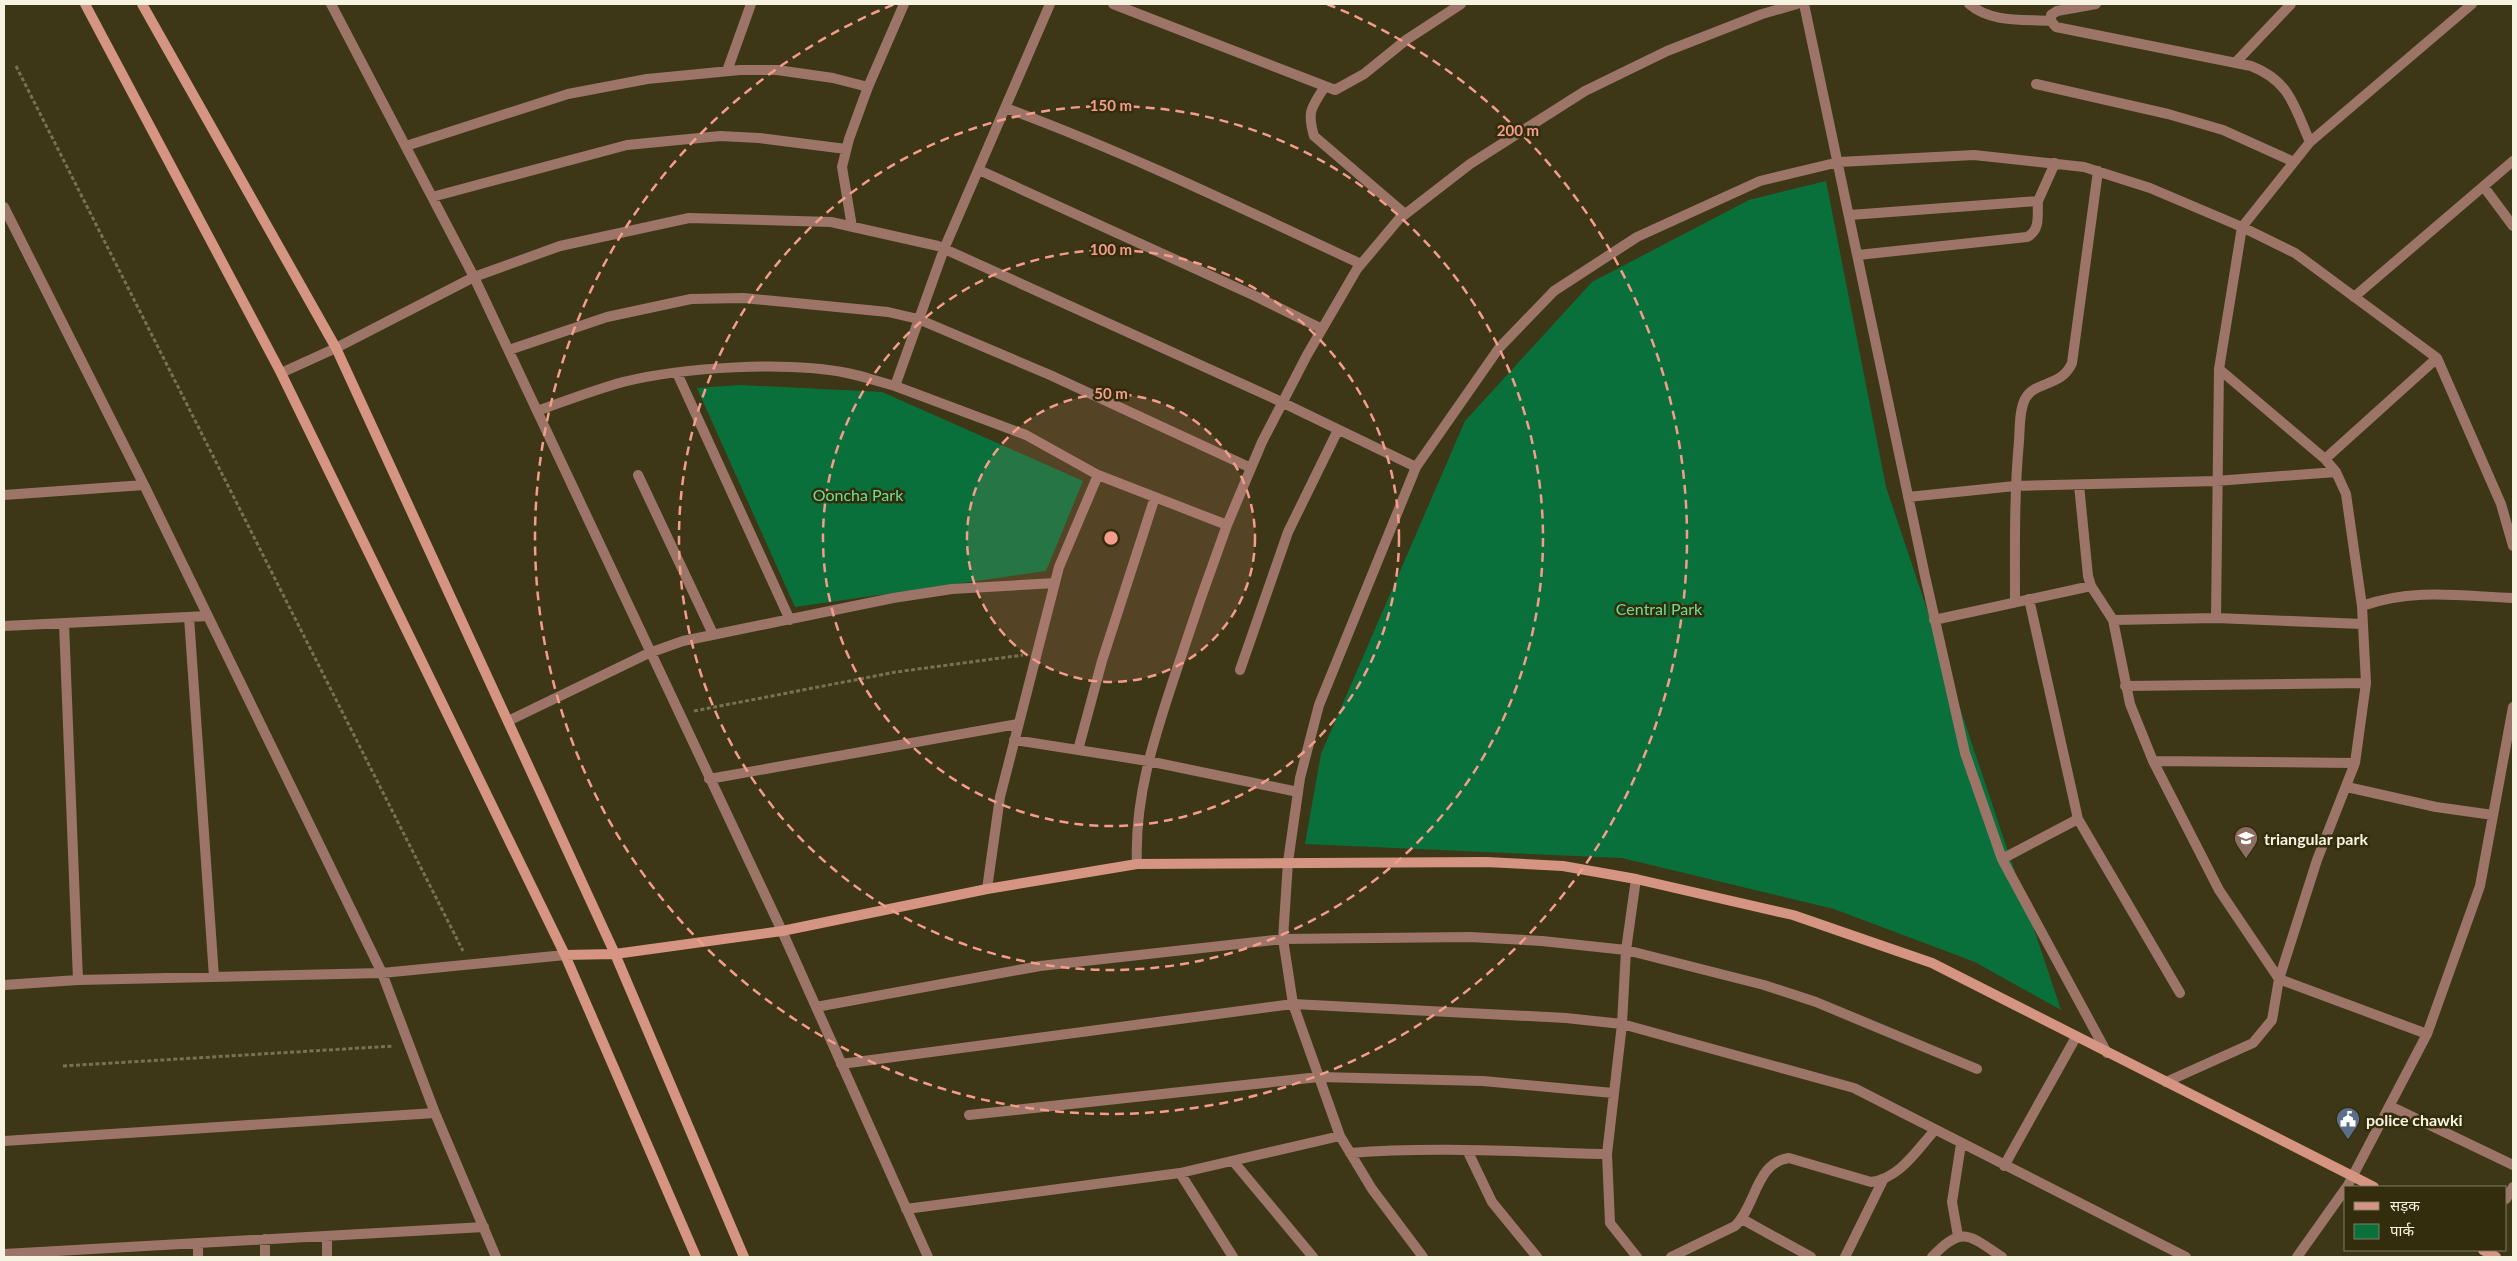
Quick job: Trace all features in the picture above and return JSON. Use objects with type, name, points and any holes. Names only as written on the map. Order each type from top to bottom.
[{"type":"street","points":[[85,4],[281,374],[564,955],[696,1257]]},
{"type":"street","points":[[142,4],[336,348],[615,954],[744,1257]]},
{"type":"street","points":[[331,4],[474,277],[509,350],[678,714],[782,931],[928,1257]]},
{"type":"street","points":[[726,71],[751,4]]},
{"type":"street","points":[[852,227],[842,167],[868,87],[904,4]]},
{"type":"street","points":[[895,386],[944,249],[1050,4]]},
{"type":"street","points":[[1113,4],[1324,88],[1335,90],[1344,87],[1364,74],[1406,40],[1461,4]]},
{"type":"street","points":[[1137,864],[1136,834],[1141,785],[1206,581],[1251,468],[1282,402],[1322,329],[1361,264],[1405,214],[1470,164],[1586,90],[1667,51],[1762,14],[1796,4]]},
{"type":"street","points":[[1804,4],[1839,162],[1934,620],[1965,754],[2002,859],[2107,1053]]},
{"type":"street","points":[[1969,4],[1979,12],[1997,18],[2051,21]]},
{"type":"street","points":[[2096,4],[2057,11],[2051,15],[2051,21],[2056,27],[2235,63],[2267,73],[2281,83],[2310,142]]},
{"type":"street","points":[[2235,63],[2291,4]]},
{"type":"street","points":[[2216,618],[2216,481],[2219,369],[2242,227],[2310,142],[2472,4]]},
{"type":"street","points":[[406,146],[568,94],[647,79],[726,71],[777,70],[833,78],[868,87]]},
{"type":"street","points":[[2036,84],[2168,114],[2223,130],[2294,162]]},
{"type":"street","points":[[1324,88],[1311,109],[1309,120],[1314,136],[1405,214]]},
{"type":"street","points":[[1006,108],[1063,129],[1183,180],[1361,264]]},
{"type":"street","points":[[432,197],[627,145],[720,136],[759,138],[846,150]]},
{"type":"street","points":[[1423,1257],[1372,1188],[1340,1136],[1293,1004],[1283,939],[1288,862],[1298,792],[1319,705],[1416,467],[1499,348],[1554,291],[1637,237],[1760,181],[1839,162],[1974,155],[2055,163],[2098,172],[2150,188],[2242,227],[2294,253],[2437,358],[2501,504],[2513,546]]},
{"type":"street","points":[[2354,297],[2513,161]]},
{"type":"street","points":[[1858,255],[2026,237],[2034,234],[2037,228],[2038,201],[2055,163]]},
{"type":"street","points":[[979,170],[1246,292],[1322,329]]},
{"type":"street","points":[[2014,602],[2015,486],[2024,400],[2028,393],[2062,378],[2068,373],[2072,363],[2098,172]]},
{"type":"street","points":[[2484,187],[2513,226]]},
{"type":"street","points":[[1850,216],[2038,201]]},
{"type":"street","points":[[4,207],[144,485],[382,973],[411,1044],[435,1113],[496,1257]]},
{"type":"street","points":[[281,374],[474,277],[560,246],[689,218],[830,222],[944,249],[1282,402],[1416,467]]},
{"type":"street","points":[[509,350],[607,317],[691,300],[743,298],[888,312],[918,320],[1050,375],[1251,468]]},
{"type":"street","points":[[2325,459],[2437,358]]},
{"type":"street","points":[[537,411],[625,382],[677,373],[744,368],[801,368],[846,373],[895,386],[1026,436],[1098,475],[1227,525]]},
{"type":"street","points":[[2166,1082],[2253,1044],[2272,1020],[2279,979],[2317,860],[2355,764],[2366,683],[2362,606],[2348,505],[2336,472],[2325,459],[2219,369]]},
{"type":"street","points":[[677,373],[790,620]]},
{"type":"street","points":[[1240,670],[1288,532],[1338,430]]},
{"type":"street","points":[[1908,496],[2015,486],[2079,486],[2216,481],[2336,472]]},
{"type":"street","points":[[638,475],[713,634]]},
{"type":"street","points":[[986,889],[1000,797],[1059,567],[1098,475]]},
{"type":"street","points":[[4,495],[144,485]]},
{"type":"street","points":[[2079,486],[2088,576],[2091,586],[2114,620],[2125,686],[2152,761],[2219,890],[2279,979],[2427,1034]]},
{"type":"street","points":[[1078,750],[1102,661],[1155,497]]},
{"type":"street","points":[[508,721],[649,652],[713,634],[893,598],[1013,584],[1055,583]]},
{"type":"street","points":[[1934,620],[2091,586]]},
{"type":"street","points":[[2362,606],[2384,598],[2414,594],[2513,598]]},
{"type":"street","points":[[2029,599],[2078,819],[2180,993]]},
{"type":"street","points":[[4,626],[208,616]]},
{"type":"street","points":[[189,617],[214,977]]},
{"type":"street","points":[[2114,620],[2216,618],[2362,624]]},
{"type":"street","points":[[64,623],[78,980]]},
{"type":"street","points":[[2125,686],[2366,683]]},
{"type":"street","points":[[2347,1186],[2354,1177],[2427,1034],[2480,886],[2511,730],[2513,707]]},
{"type":"street","points":[[709,778],[1018,724]]},
{"type":"street","points":[[1014,740],[1148,761],[1298,792]]},
{"type":"street","points":[[2152,761],[2355,764]]},
{"type":"street","points":[[2347,787],[2436,807],[2493,815]]},
{"type":"street","points":[[2002,859],[2078,819]]},
{"type":"street","points":[[4,985],[78,980],[382,973],[564,955],[615,954],[782,931],[986,889],[1137,864],[1486,862],[1563,866],[1636,879],[1793,915],[1932,962],[2107,1053],[2372,1186]]},
{"type":"street","points":[[1636,879],[1626,950],[1622,1024],[1607,1154],[1610,1223],[1637,1257]]},
{"type":"street","points":[[816,1007],[1040,966],[1283,939],[1470,937],[1542,941],[1626,950],[1764,985],[1816,1002],[1977,1069]]},
{"type":"street","points":[[841,1064],[1293,1004],[1566,1018],[1622,1024],[1854,1088],[2186,1257]]},
{"type":"street","points":[[2004,1166],[2076,1036]]},
{"type":"street","points":[[969,1115],[1319,1077],[1483,1081],[1613,1093]]},
{"type":"street","points":[[2390,1106],[2513,1165]]},
{"type":"street","points":[[4,1141],[435,1113]]},
{"type":"street","points":[[1671,1257],[1735,1226],[1742,1219],[1768,1167],[1782,1159],[1789,1158],[1871,1182],[1883,1180],[1895,1174],[1935,1130]]},
{"type":"street","points":[[906,1209],[1180,1173],[1340,1136]]},
{"type":"street","points":[[1958,1236],[1952,1202],[1961,1144]]},
{"type":"street","points":[[1350,1153],[1388,1150],[1467,1150],[1607,1154]]},
{"type":"street","points":[[1467,1150],[1492,1202],[1537,1257]]},
{"type":"street","points":[[1233,1161],[1313,1257]]},
{"type":"street","points":[[1180,1173],[1233,1257]]},
{"type":"street","points":[[1844,1257],[1883,1180]]},
{"type":"street","points":[[2297,1257],[2344,1191]]},
{"type":"street","points":[[1742,1219],[1811,1257]]},
{"type":"street","points":[[4,1254],[484,1227]]},
{"type":"street","points":[[327,1236],[328,1257]]},
{"type":"street","points":[[1932,1257],[1947,1241],[1958,1236],[1975,1239],[2002,1257]]},
{"type":"street","points":[[265,1239],[266,1257]]},
{"type":"street","points":[[198,1243],[198,1257]]},
{"type":"street","points":[[2484,1251],[2496,1257]]},
{"type":"path","points":[[16,66],[470,965]]},
{"type":"path","points":[[678,714],[896,672],[1037,653]]},
{"type":"path","points":[[63,1066],[411,1044]]},
{"type":"green space","name":"Central Park","points":[[1826,181],[1886,487],[2061,1010],[1975,962],[1834,909],[1622,858],[1305,844],[1321,754],[1465,421],[1592,282],[1749,200]]},
{"type":"green space","name":"Ooncha Park","points":[[741,385],[882,392],[1083,481],[1046,571],[795,607],[697,388]]},
{"type":"place","name":"triangular park","points":[[2246,859]]},
{"type":"place","name":"police chawki","points":[[2348,1140]]}]
